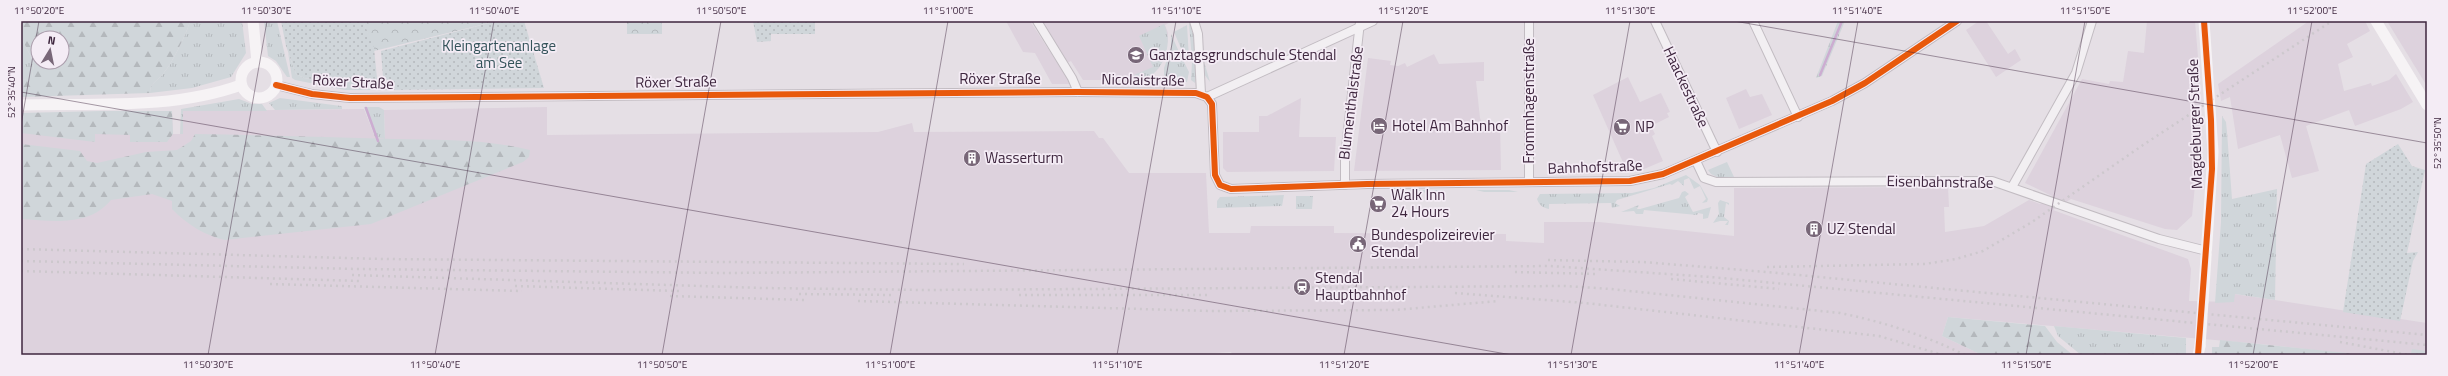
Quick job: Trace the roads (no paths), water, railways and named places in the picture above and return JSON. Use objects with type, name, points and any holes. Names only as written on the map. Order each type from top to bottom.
[{"type":"main road","points":[[253,21],[257,62]]},
{"type":"main road","name":"Magdeburger Straße","points":[[2199,350],[2207,251],[2212,152],[2204,21]]},
{"type":"main road","points":[[2376,21],[2427,106]]},
{"type":"main road","points":[[264,62],[273,68],[276,75],[276,85],[271,93],[259,98],[249,96],[241,86],[241,76],[243,70],[251,63],[264,62]]},
{"type":"main road","points":[[21,105],[176,101],[201,97],[241,86]]},
{"type":"street","points":[[1037,21],[1072,78],[1078,92]]},
{"type":"street","points":[[1194,21],[1198,34],[1204,95]]},
{"type":"street","name":"Nicolaistraße","points":[[1078,92],[1204,95],[1360,24],[1373,21]]},
{"type":"street","name":"Frommhagenstraße","points":[[1529,21],[1529,182]]},
{"type":"street","name":"Haackestraße","points":[[1655,21],[1716,152]]},
{"type":"street","points":[[1753,21],[1798,117]]},
{"type":"street","name":"Bahnhofstraße","points":[[1204,95],[1213,112],[1214,175],[1220,185],[1231,189],[1246,190],[1345,184],[1642,180],[1657,177],[1798,117],[1865,82],[1957,21]]},
{"type":"street","points":[[2012,187],[2076,73],[2092,21]]},
{"type":"street","name":"Blumenthalstraße","points":[[1345,184],[1344,157],[1360,24]]},
{"type":"street","name":"Röxer Straße","points":[[276,85],[312,94],[350,98],[1078,92]]},
{"type":"street","name":"Eisenbahnstraße","points":[[1696,161],[1704,178],[1712,181],[1985,180],[2000,182],[2159,239],[2207,251]]},
{"type":"waterway","points":[[1820,75],[1842,21]]},
{"type":"waterway","points":[[366,108],[378,141]]},
{"type":"railway","points":[[1767,267],[1925,264],[1956,259],[1983,251],[2032,222],[2143,145],[2332,21]]},
{"type":"railway","points":[[21,249],[382,259],[964,264]]},
{"type":"railway","points":[[1548,260],[1643,262],[1767,272],[2427,335]]},
{"type":"railway","points":[[21,261],[358,269],[728,273],[1550,266],[1711,277],[2427,345]]},
{"type":"railway","points":[[21,271],[361,281]]},
{"type":"railway","points":[[1515,272],[1597,274]]},
{"type":"railway","points":[[352,275],[763,288],[925,290],[1565,286],[1611,289],[1840,313],[1904,330],[1965,355]]},
{"type":"railway","points":[[1671,279],[1779,289]]},
{"type":"railway","points":[[270,284],[522,291]]},
{"type":"railway","points":[[515,286],[679,291]]},
{"type":"railway","points":[[1455,293],[1585,303],[1879,336],[1943,355]]},
{"type":"railway","points":[[799,294],[891,295]]},
{"type":"railway","points":[[1019,295],[1207,295]]},
{"type":"railway","points":[[670,296],[806,300]]},
{"type":"railway","points":[[858,301],[1211,311],[1394,310],[1499,301]]},
{"type":"railway","points":[[2340,342],[2409,355]]},
{"type":"place","name":"Ganztagsgrundschule Stendal","points":[[1136,55]]},
{"type":"place","name":"Hotel Am Bahnhof","points":[[1379,126]]},
{"type":"place","name":"NP","points":[[1622,127]]},
{"type":"place","name":"Wasserturm","points":[[972,158]]},
{"type":"place","name":"Walk Inn 24 Hours","points":[[1378,204]]},
{"type":"place","name":"UZ Stendal","points":[[1814,229]]},
{"type":"place","name":"Bundespolizeirevier Stendal","points":[[1358,244]]},
{"type":"place","name":"Stendal Hauptbahnhof","points":[[1302,287]]},
{"type":"park label","name":"Kleingartenanlage am See","points":[[499,54]]}]
